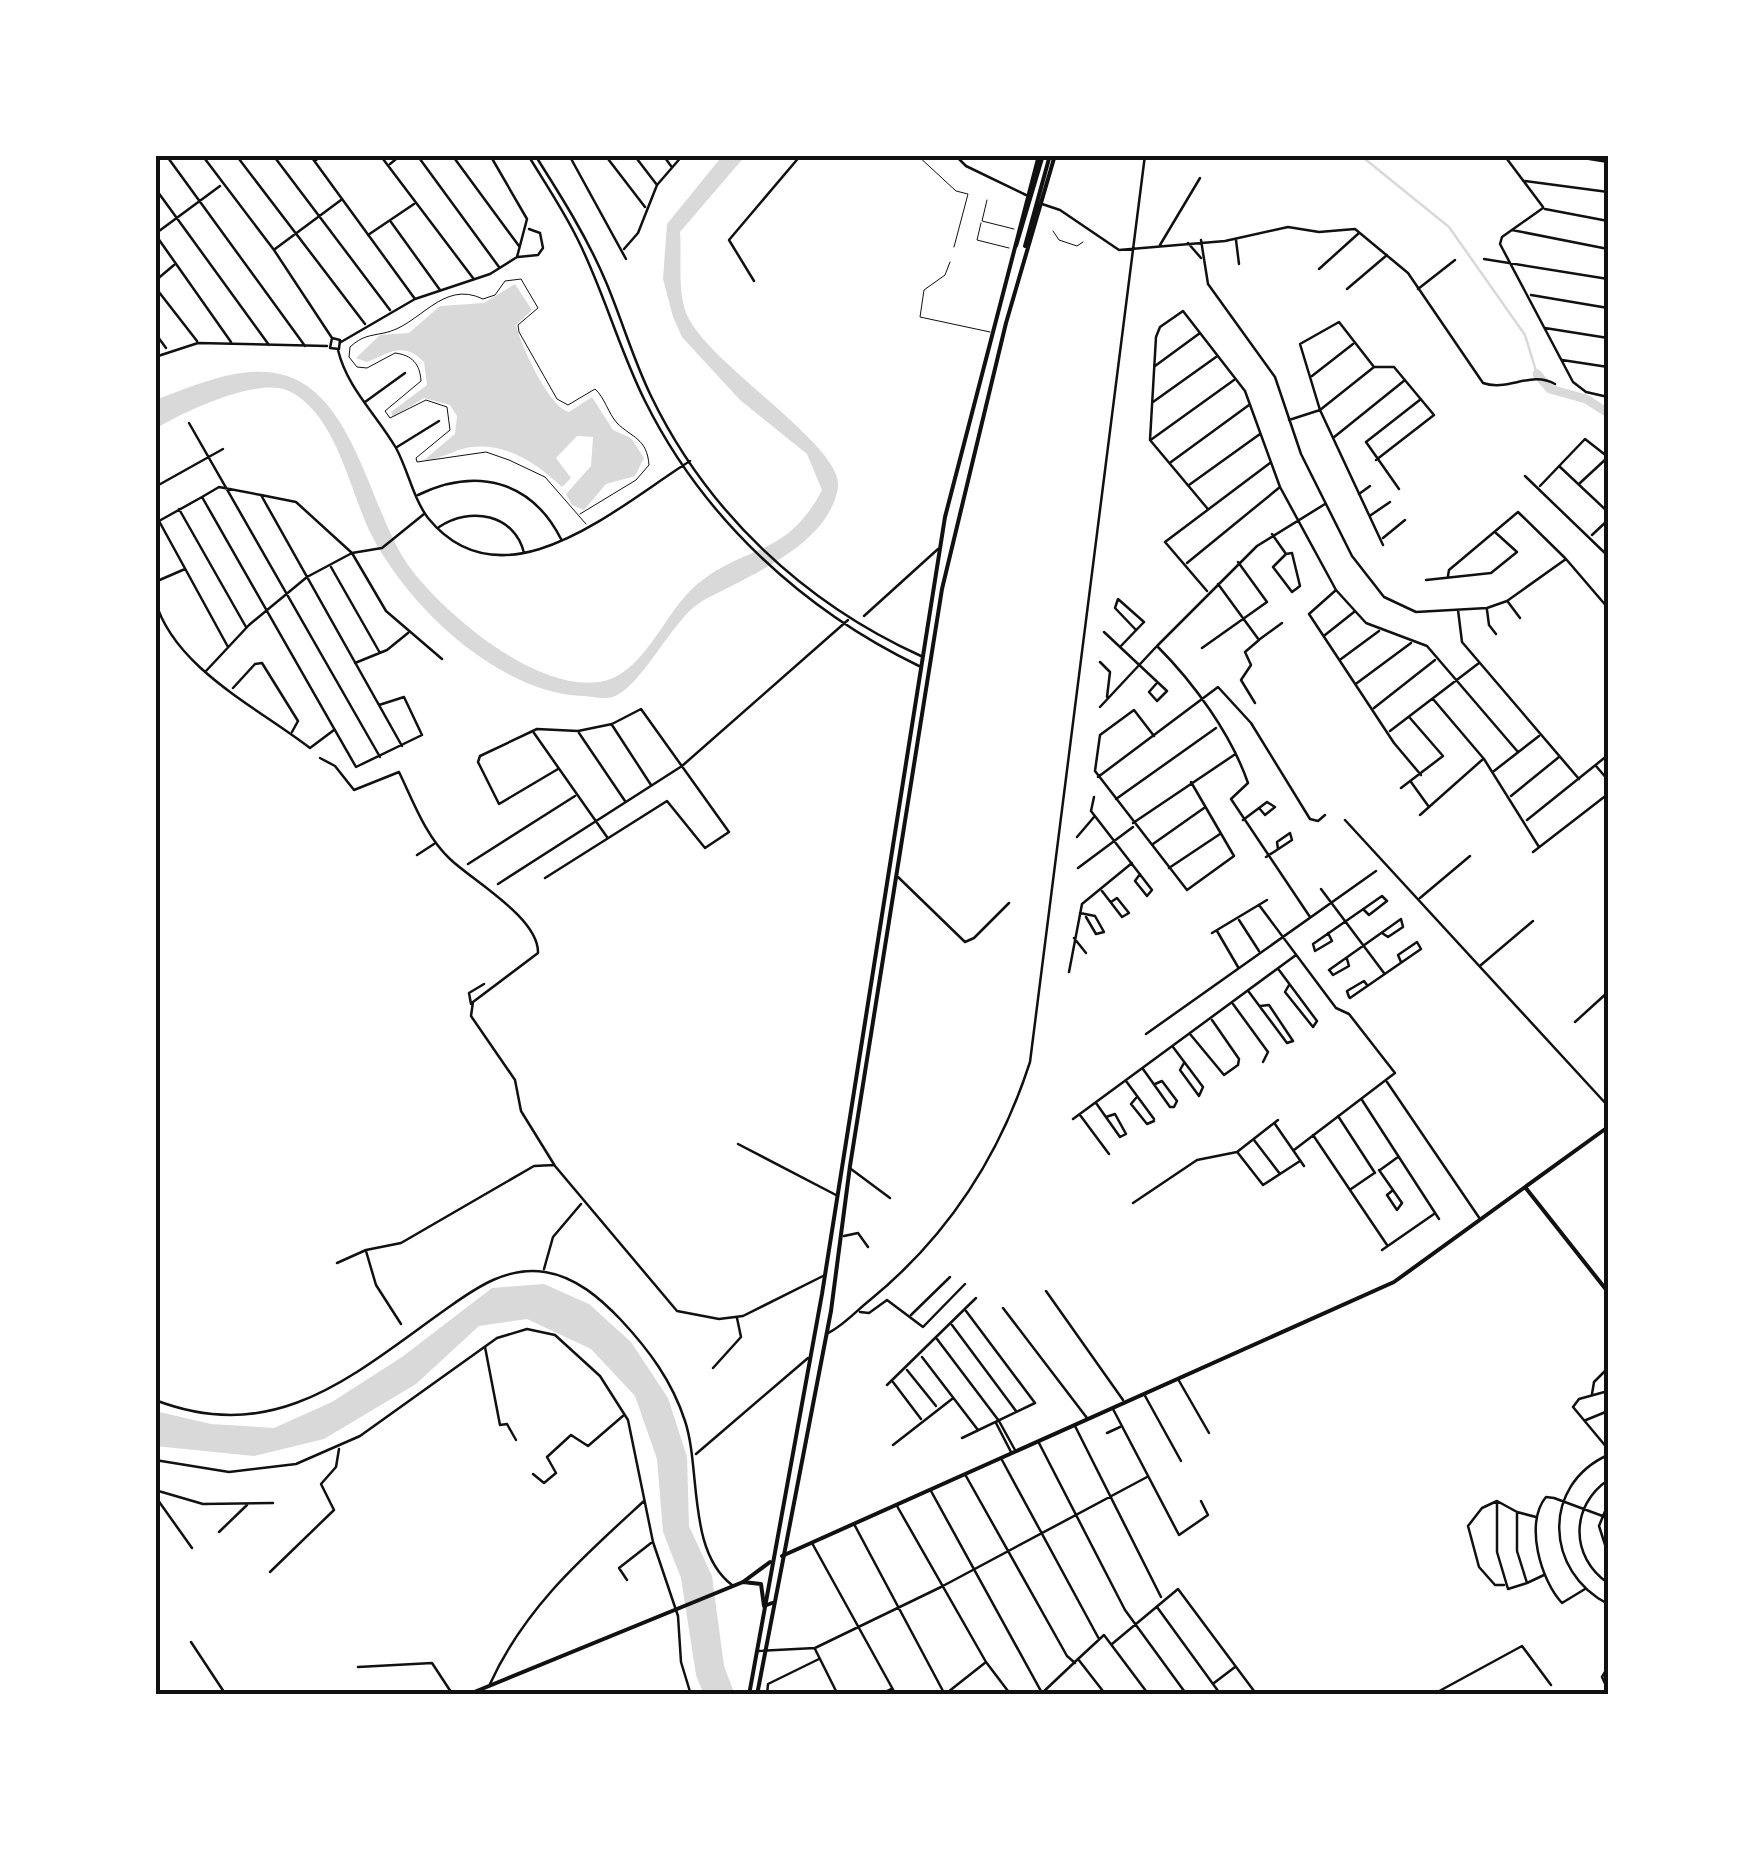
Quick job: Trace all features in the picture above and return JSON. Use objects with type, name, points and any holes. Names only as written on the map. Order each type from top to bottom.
[{"type":"main road","points":[[749,1692],[772,1603],[827,1333],[884,897],[930,594],[1012,248],[1028,195],[1047,155]]},
{"type":"main road","points":[[763,1604],[838,1196],[847,1166],[894,898],[940,596],[1025,250],[1041,203],[1047,155]]},
{"type":"main road","points":[[1025,250],[1022,241],[1047,155]]},
{"type":"main road","points":[[1012,248],[1022,241]]},
{"type":"main road","points":[[993,333],[1003,336]]},
{"type":"main road","points":[[930,594],[940,596]]},
{"type":"main road","points":[[884,897],[894,898]]},
{"type":"main road","points":[[782,1556],[1394,1282],[1608,1127]]},
{"type":"main road","points":[[1525,1187],[1608,1292]]},
{"type":"main road","points":[[824,1275],[834,1276]]},
{"type":"main road","points":[[790,1455],[797,1451],[802,1458]]},
{"type":"main road","points":[[784,1546],[786,1552],[795,1551]]},
{"type":"main road","points":[[467,1695],[743,1582],[767,1566],[771,1557]]},
{"type":"main road","points":[[743,1582],[763,1586],[758,1693]]},
{"type":"main road","points":[[763,1604],[772,1603]]},
{"type":"street","points":[[166,155],[304,346]]},
{"type":"street","points":[[202,155],[274,250],[332,338],[341,342]]},
{"type":"street","points":[[236,155],[366,326]]},
{"type":"street","points":[[274,155],[390,311]]},
{"type":"street","points":[[310,155],[415,299]]},
{"type":"street","points":[[315,161],[323,155]]},
{"type":"street","points":[[380,155],[473,279]]},
{"type":"street","points":[[388,165],[401,155]]},
{"type":"street","points":[[417,155],[500,268]]},
{"type":"street","points":[[452,155],[520,248]]},
{"type":"street","points":[[490,155],[520,202],[528,229],[517,256]]},
{"type":"street","points":[[528,155],[578,239],[646,403],[684,466],[726,519],[843,625],[919,666]]},
{"type":"street","points":[[536,155],[584,236],[640,372],[690,462],[751,543]]},
{"type":"street","points":[[569,155],[626,259]]},
{"type":"street","points":[[604,155],[646,208]]},
{"type":"street","points":[[634,155],[657,185]]},
{"type":"street","points":[[664,155],[672,166]]},
{"type":"street","points":[[622,249],[638,233],[657,185],[683,155]]},
{"type":"street","points":[[754,281],[729,240],[801,155]]},
{"type":"street","points":[[918,155],[956,191],[968,194],[954,247]]},
{"type":"street","points":[[955,155],[966,166],[1028,195]]},
{"type":"street","points":[[827,1333],[920,1254],[973,1187],[1005,1130],[1030,1062],[1146,155]]},
{"type":"street","points":[[1504,155],[1543,208],[1608,221]]},
{"type":"street","points":[[1566,155],[1608,162]]},
{"type":"street","points":[[1160,246],[1200,178]]},
{"type":"street","points":[[1525,181],[1608,192]]},
{"type":"street","points":[[223,184],[155,234],[231,342]]},
{"type":"street","points":[[155,188],[269,345]]},
{"type":"street","points":[[274,250],[342,199]]},
{"type":"street","points":[[987,200],[982,221],[1014,229]]},
{"type":"street","points":[[368,235],[416,203]]},
{"type":"street","points":[[1041,203],[1060,210],[1119,250],[1236,238],[1288,227],[1319,232],[1343,228],[1360,233],[1388,254],[1418,289],[1484,383],[1498,386],[1541,378],[1555,384]]},
{"type":"street","points":[[1543,208],[1500,242],[1560,360],[1578,387],[1608,397]]},
{"type":"street","points":[[390,222],[440,290]]},
{"type":"street","points":[[981,224],[976,240],[1012,248]]},
{"type":"street","points":[[338,350],[341,342],[415,299],[500,268],[517,256],[538,255],[543,248],[540,233],[528,229]]},
{"type":"street","points":[[1053,230],[1058,240],[1078,246],[1083,242]]},
{"type":"street","points":[[1512,230],[1608,249]]},
{"type":"street","points":[[1319,268],[1360,233]]},
{"type":"street","points":[[1236,238],[1239,264]]},
{"type":"street","points":[[1201,240],[1208,284],[1275,377],[1288,420],[1326,503],[1360,569],[1384,597],[1416,612],[1487,608],[1507,601],[1566,559]]},
{"type":"street","points":[[1187,242],[1202,259]]},
{"type":"street","points":[[1346,289],[1388,254]]},
{"type":"street","points":[[1484,258],[1608,279]]},
{"type":"street","points":[[1418,289],[1455,260]]},
{"type":"street","points":[[950,262],[945,275],[924,290],[920,317],[993,333]]},
{"type":"street","points":[[175,264],[155,284],[198,342]]},
{"type":"street","points":[[580,514],[636,480],[649,465],[648,455],[634,432],[618,424],[595,389],[568,405],[557,399],[519,332],[518,325],[538,308],[521,279],[505,281],[496,295],[483,299],[472,294],[426,305],[415,318],[384,333],[360,338],[350,348],[349,357],[358,367],[367,368],[394,353],[405,354],[420,370],[421,381],[413,391],[386,410],[390,418],[426,400],[447,407],[450,430],[416,458],[417,462],[486,452],[545,477],[568,508],[580,514],[587,527]]},
{"type":"street","points":[[1528,295],[1608,308]]},
{"type":"street","points":[[1207,508],[1150,440],[1156,337],[1164,324],[1183,311],[1236,378],[1280,488],[1336,590],[1354,612],[1379,630],[1424,644],[1518,752]]},
{"type":"street","points":[[1374,367],[1334,321],[1300,344],[1320,410],[1382,543],[1405,520]]},
{"type":"street","points":[[1545,328],[1608,338]]},
{"type":"street","points":[[155,333],[167,350]]},
{"type":"street","points":[[1154,367],[1200,333]]},
{"type":"street","points":[[329,346],[332,338]]},
{"type":"street","points":[[155,358],[167,350],[198,342],[329,346],[338,350],[364,403],[396,448],[425,513],[452,541],[485,554],[525,555],[562,540],[690,462]]},
{"type":"street","points":[[1311,377],[1354,343]]},
{"type":"street","points":[[1152,403],[1218,356]]},
{"type":"street","points":[[1560,360],[1608,368]]},
{"type":"street","points":[[1288,420],[1320,410],[1374,367],[1394,367],[1434,415],[1376,460]]},
{"type":"street","points":[[364,403],[405,373]]},
{"type":"street","points":[[1150,440],[1236,378]]},
{"type":"street","points":[[1332,439],[1406,380]]},
{"type":"street","points":[[1398,489],[1366,442],[1421,400]]},
{"type":"street","points":[[1169,462],[1250,405]]},
{"type":"street","points":[[396,448],[439,421]]},
{"type":"street","points":[[189,423],[380,758]]},
{"type":"street","points":[[1188,486],[1260,434]]},
{"type":"street","points":[[1540,487],[1585,439],[1608,457],[1579,484]]},
{"type":"street","points":[[155,488],[223,449]]},
{"type":"street","points":[[1208,592],[1165,542],[1270,463]]},
{"type":"street","points":[[1558,464],[1608,512]]},
{"type":"street","points":[[1525,476],[1608,556]]},
{"type":"street","points":[[417,495],[459,479],[504,483],[541,507],[562,540]]},
{"type":"street","points":[[1358,494],[1370,486]]},
{"type":"street","points":[[228,647],[160,521],[227,487],[296,502],[352,552],[386,611],[442,659]]},
{"type":"street","points":[[1185,564],[1280,488]]},
{"type":"street","points":[[260,495],[403,747]]},
{"type":"street","points":[[202,497],[356,767],[418,739],[422,728],[404,698],[380,705]]},
{"type":"street","points":[[1601,504],[1608,498]]},
{"type":"street","points":[[1370,516],[1390,502]]},
{"type":"street","points":[[1100,708],[1238,562],[1297,517],[1326,503]]},
{"type":"street","points":[[179,510],[247,628]]},
{"type":"street","points":[[1448,576],[1449,570],[1518,512],[1608,608]]},
{"type":"street","points":[[206,671],[268,608],[307,577],[352,552],[382,548],[425,513]]},
{"type":"street","points":[[726,519],[731,515]]},
{"type":"street","points":[[438,528],[456,517],[488,516],[516,534],[525,555]]},
{"type":"street","points":[[1591,536],[1608,520]]},
{"type":"street","points":[[1426,580],[1490,574],[1516,556],[1496,532]]},
{"type":"street","points":[[1272,534],[1286,554]]},
{"type":"street","points":[[864,616],[939,548]]},
{"type":"street","points":[[1286,554],[1292,554],[1300,582],[1292,592],[1273,567],[1286,554]]},
{"type":"street","points":[[1202,648],[1266,602],[1238,562]]},
{"type":"street","points":[[330,564],[380,653]]},
{"type":"street","points":[[155,582],[185,569]]},
{"type":"street","points":[[782,573],[849,619],[920,656]]},
{"type":"street","points":[[1217,582],[1259,640]]},
{"type":"street","points":[[1336,590],[1309,611],[1388,733],[1420,774]]},
{"type":"street","points":[[155,600],[178,644],[206,671],[310,748],[335,729]]},
{"type":"street","points":[[1119,648],[1144,622],[1117,600],[1116,608],[1136,630]]},
{"type":"street","points":[[1507,601],[1520,618]]},
{"type":"street","points":[[1487,608],[1488,625],[1496,634]]},
{"type":"street","points":[[1458,610],[1462,642],[1579,779]]},
{"type":"street","points":[[1324,636],[1354,612]]},
{"type":"street","points":[[498,884],[682,766],[849,619]]},
{"type":"street","points":[[1255,703],[1241,680],[1251,665],[1245,652],[1282,623]]},
{"type":"street","points":[[1340,660],[1379,630]]},
{"type":"street","points":[[355,662],[380,653],[409,632]]},
{"type":"street","points":[[1104,632],[1156,684]]},
{"type":"street","points":[[1356,684],[1412,642]]},
{"type":"street","points":[[1157,646],[1184,672],[1235,754],[1248,783],[1231,799],[1266,857],[1310,917]]},
{"type":"street","points":[[1373,709],[1437,658]]},
{"type":"street","points":[[1100,662],[1122,682]]},
{"type":"street","points":[[1388,733],[1480,662]]},
{"type":"street","points":[[232,690],[255,664],[262,663],[298,721],[291,734]]},
{"type":"street","points":[[1106,699],[1110,672]]},
{"type":"street","points":[[1097,778],[1220,688],[1251,723],[1310,820],[1318,821],[1325,815]]},
{"type":"street","points":[[1433,699],[1484,759],[1539,847]]},
{"type":"street","points":[[545,878],[668,801],[705,848],[729,832],[643,710],[612,724],[578,731],[546,727],[479,759],[499,804],[558,769]]},
{"type":"street","points":[[1154,736],[1135,710],[1100,735],[1097,778],[1184,888],[1190,888],[1232,859],[1222,833],[1190,782]]},
{"type":"street","points":[[1401,788],[1443,756],[1410,718]]},
{"type":"street","points":[[612,724],[652,785]]},
{"type":"street","points":[[1114,800],[1218,728]]},
{"type":"street","points":[[578,731],[626,802]]},
{"type":"street","points":[[533,732],[608,838]]},
{"type":"street","points":[[1492,772],[1540,736]]},
{"type":"street","points":[[1078,868],[1190,782],[1235,754]]},
{"type":"street","points":[[1526,821],[1608,755]]},
{"type":"street","points":[[1510,797],[1560,756]]},
{"type":"street","points":[[320,758],[335,766],[354,790],[399,772],[436,844],[512,910],[539,947],[536,956],[471,1005]]},
{"type":"street","points":[[1420,815],[1484,759]]},
{"type":"street","points":[[1596,765],[1608,780]]},
{"type":"street","points":[[1410,781],[1429,807]]},
{"type":"street","points":[[1532,852],[1608,794]]},
{"type":"street","points":[[468,864],[576,795]]},
{"type":"street","points":[[1094,797],[1091,810],[1140,874]]},
{"type":"street","points":[[1152,845],[1206,808]]},
{"type":"street","points":[[1243,820],[1259,808]]},
{"type":"street","points":[[1077,837],[1095,816]]},
{"type":"street","points":[[1344,820],[1608,1106]]},
{"type":"street","points":[[1168,868],[1222,833]]},
{"type":"street","points":[[417,855],[436,844]]},
{"type":"street","points":[[1266,857],[1278,849]]},
{"type":"street","points":[[1419,898],[1470,856]]},
{"type":"street","points":[[1069,972],[1082,904],[1132,862]]},
{"type":"street","points":[[1146,1034],[1376,871]]},
{"type":"street","points":[[897,876],[964,942],[974,938],[1009,903]]},
{"type":"street","points":[[1345,880],[1351,888]]},
{"type":"street","points":[[1321,889],[1385,974]]},
{"type":"street","points":[[1101,890],[1111,902]]},
{"type":"street","points":[[1328,934],[1363,908],[1382,896],[1387,901],[1369,915],[1363,908]]},
{"type":"street","points":[[1212,933],[1267,900]]},
{"type":"street","points":[[1260,905],[1336,1008],[1349,1014],[1395,1074],[1294,1150]]},
{"type":"street","points":[[1079,912],[1086,916]]},
{"type":"street","points":[[1238,918],[1260,952]]},
{"type":"street","points":[[1480,966],[1533,921]]},
{"type":"street","points":[[1217,931],[1238,968]]},
{"type":"street","points":[[1346,957],[1381,932]]},
{"type":"street","points":[[1074,938],[1086,953]]},
{"type":"street","points":[[1368,986],[1421,950],[1418,942],[1400,953],[1402,962]]},
{"type":"street","points":[[1072,1118],[1296,954]]},
{"type":"street","points":[[1278,969],[1317,1021],[1312,1027],[1284,991],[1289,985]]},
{"type":"street","points":[[484,984],[469,993],[471,1016],[515,1080],[521,1111],[582,1202],[678,1311],[719,1319],[736,1316],[824,1275]]},
{"type":"street","points":[[1248,991],[1287,1043],[1293,1041],[1270,1005],[1260,1006]]},
{"type":"street","points":[[1575,1022],[1608,992]]},
{"type":"street","points":[[1232,1003],[1268,1052],[1263,1062]]},
{"type":"street","points":[[1190,1034],[1221,1075],[1238,1065],[1239,1059],[1211,1018]]},
{"type":"street","points":[[1172,1046],[1203,1088],[1199,1096],[1180,1070],[1184,1063]]},
{"type":"street","points":[[1142,1068],[1170,1107],[1177,1101],[1162,1081],[1155,1084]]},
{"type":"street","points":[[1126,1080],[1154,1119],[1150,1124],[1132,1104],[1137,1097]]},
{"type":"street","points":[[1386,1080],[1480,1219]]},
{"type":"street","points":[[1362,1098],[1440,1219]]},
{"type":"street","points":[[1095,1102],[1120,1137],[1126,1134],[1115,1114],[1106,1117]]},
{"type":"street","points":[[1079,1114],[1109,1154]]},
{"type":"street","points":[[1338,1116],[1393,1190]]},
{"type":"street","points":[[1133,1203],[1197,1160],[1237,1152],[1276,1122],[1304,1166]]},
{"type":"street","points":[[1313,1135],[1387,1245]]},
{"type":"street","points":[[1254,1140],[1281,1175]]},
{"type":"street","points":[[738,1144],[838,1196]]},
{"type":"street","points":[[1237,1152],[1263,1185],[1300,1161]]},
{"type":"street","points":[[1350,1190],[1399,1157]]},
{"type":"street","points":[[337,1263],[366,1250],[402,1244],[534,1166],[555,1166]]},
{"type":"street","points":[[847,1166],[890,1198]]},
{"type":"street","points":[[544,1271],[553,1238],[582,1202]]},
{"type":"street","points":[[1382,1250],[1435,1213]]},
{"type":"street","points":[[839,1238],[858,1233],[868,1248]]},
{"type":"street","points":[[366,1250],[370,1272],[400,1324]]},
{"type":"street","points":[[155,1400],[229,1416],[267,1414],[303,1404],[342,1382],[489,1278],[544,1271],[598,1296],[642,1343],[670,1381],[694,1456],[708,1547],[724,1579],[734,1586]]},
{"type":"street","points":[[910,1316],[950,1277]]},
{"type":"street","points":[[857,1310],[869,1314],[887,1300],[923,1327],[965,1284]]},
{"type":"street","points":[[1046,1291],[1124,1401]]},
{"type":"street","points":[[886,1385],[976,1298]]},
{"type":"street","points":[[1003,1308],[1088,1419]]},
{"type":"street","points":[[962,1438],[1035,1402],[966,1311]]},
{"type":"street","points":[[713,1368],[741,1338],[736,1316]]},
{"type":"street","points":[[952,1325],[1016,1412]]},
{"type":"street","points":[[155,1460],[208,1471],[296,1464],[339,1448],[484,1345],[510,1331],[555,1334],[592,1367],[625,1414],[636,1443],[652,1542],[675,1609],[691,1695]]},
{"type":"street","points":[[937,1339],[997,1421],[1014,1452]]},
{"type":"street","points":[[484,1345],[498,1420],[502,1426],[508,1424],[516,1440]]},
{"type":"street","points":[[921,1355],[978,1430]]},
{"type":"street","points":[[694,1456],[808,1358]]},
{"type":"street","points":[[906,1368],[938,1408]]},
{"type":"street","points":[[1592,1394],[1594,1382],[1608,1368]]},
{"type":"street","points":[[1177,1377],[1209,1433]]},
{"type":"street","points":[[892,1380],[921,1419]]},
{"type":"street","points":[[1608,1391],[1592,1394],[1573,1405],[1608,1452],[1581,1473],[1562,1501],[1560,1545],[1566,1566],[1584,1589],[1608,1605],[1608,1621]]},
{"type":"street","points":[[1143,1392],[1181,1461]]},
{"type":"street","points":[[893,1444],[953,1398]]},
{"type":"street","points":[[1112,1408],[1178,1535],[1208,1515],[1201,1501]]},
{"type":"street","points":[[1584,1422],[1608,1411]]},
{"type":"street","points":[[533,1474],[544,1483],[556,1473],[547,1458],[571,1435],[588,1446],[625,1414]]},
{"type":"street","points":[[1074,1425],[1163,1600]]},
{"type":"street","points":[[1107,1434],[1121,1426]]},
{"type":"street","points":[[1600,1439],[1608,1435]]},
{"type":"street","points":[[1038,1441],[1074,1515],[1135,1623],[1187,1695]]},
{"type":"street","points":[[270,1572],[334,1510],[320,1486],[336,1466],[339,1448]]},
{"type":"street","points":[[1002,1458],[1099,1640]]},
{"type":"street","points":[[966,1474],[1067,1656],[1106,1695]]},
{"type":"street","points":[[815,1648],[942,1587],[1146,1477]]},
{"type":"street","points":[[1608,1480],[1583,1509],[1578,1532],[1583,1554],[1608,1582]]},
{"type":"street","points":[[930,1490],[1041,1694],[1104,1635],[1149,1695]]},
{"type":"street","points":[[155,1493],[194,1502],[273,1503]]},
{"type":"street","points":[[155,1493],[192,1548]]},
{"type":"street","points":[[1584,1589],[1562,1603],[1544,1575],[1537,1518],[1546,1497],[1608,1518]]},
{"type":"street","points":[[485,1695],[509,1642],[531,1612],[646,1500]]},
{"type":"street","points":[[1497,1501],[1537,1518]]},
{"type":"street","points":[[1497,1501],[1497,1552],[1506,1585],[1511,1590],[1544,1575]]},
{"type":"street","points":[[1497,1501],[1482,1508],[1468,1526],[1480,1567],[1496,1585],[1506,1585]]},
{"type":"street","points":[[219,1532],[248,1504]]},
{"type":"street","points":[[1608,1504],[1601,1516],[1600,1536],[1608,1554]]},
{"type":"street","points":[[896,1505],[986,1662],[1010,1693],[1004,1695]]},
{"type":"street","points":[[1518,1512],[1518,1551],[1527,1583]]},
{"type":"street","points":[[854,1524],[946,1692],[986,1662]]},
{"type":"street","points":[[627,1580],[618,1568],[652,1542]]},
{"type":"street","points":[[812,1544],[896,1695]]},
{"type":"street","points":[[1112,1644],[1178,1589],[1257,1695]]},
{"type":"street","points":[[1156,1606],[1221,1695]]},
{"type":"street","points":[[191,1642],[226,1695]]},
{"type":"street","points":[[760,1652],[808,1645],[815,1648],[838,1695]]},
{"type":"street","points":[[1432,1695],[1525,1646],[1551,1685]]},
{"type":"street","points":[[767,1695],[768,1684],[819,1659]]},
{"type":"street","points":[[358,1666],[432,1663],[453,1695]]},
{"type":"street","points":[[1213,1684],[1236,1666]]},
{"type":"street","points":[[1608,1667],[1602,1677],[1608,1690]]},
{"type":"street","points":[[879,1695],[893,1688]]},
{"type":"shaded area","points":[[723,155],[746,155],[680,232],[681,285],[687,315],[720,357],[820,450],[834,470],[838,487],[832,507],[804,542],[692,608],[634,681],[612,697],[550,691],[518,679],[487,662],[430,615],[406,588],[370,532],[330,434],[305,402],[289,391],[259,388],[240,392],[155,429],[155,400],[220,378],[271,372],[310,388],[345,430],[406,562],[444,605],[498,649],[528,666],[558,678],[587,683],[613,678],[646,650],[693,588],[711,574],[794,529],[822,490],[807,454],[740,400],[682,337],[673,317],[663,279],[667,224]]},
{"type":"shaded area","points":[[515,284],[532,310],[516,325],[519,335],[553,399],[569,412],[592,397],[613,430],[631,438],[644,458],[635,476],[606,484],[584,510],[572,505],[566,494],[591,466],[593,437],[577,436],[556,458],[571,478],[562,487],[529,461],[491,447],[462,449],[424,460],[455,434],[457,416],[450,405],[424,398],[393,417],[391,412],[427,385],[424,362],[403,350],[367,362],[356,358],[380,335],[409,333],[440,306],[484,303]]},
{"type":"shaded area","points":[[544,1284],[589,1304],[631,1342],[668,1398],[687,1457],[689,1526],[712,1576],[724,1666],[735,1695],[704,1695],[696,1675],[681,1578],[663,1532],[657,1459],[635,1396],[591,1349],[527,1319],[479,1326],[416,1384],[324,1439],[254,1456],[155,1446],[155,1411],[211,1424],[274,1428],[332,1402],[402,1357],[492,1288]]},
{"type":"waterway","points":[[1360,155],[1449,227],[1525,335],[1537,374]]},
{"type":"waterway","points":[[1537,374],[1550,389],[1586,399],[1608,413]]}]
